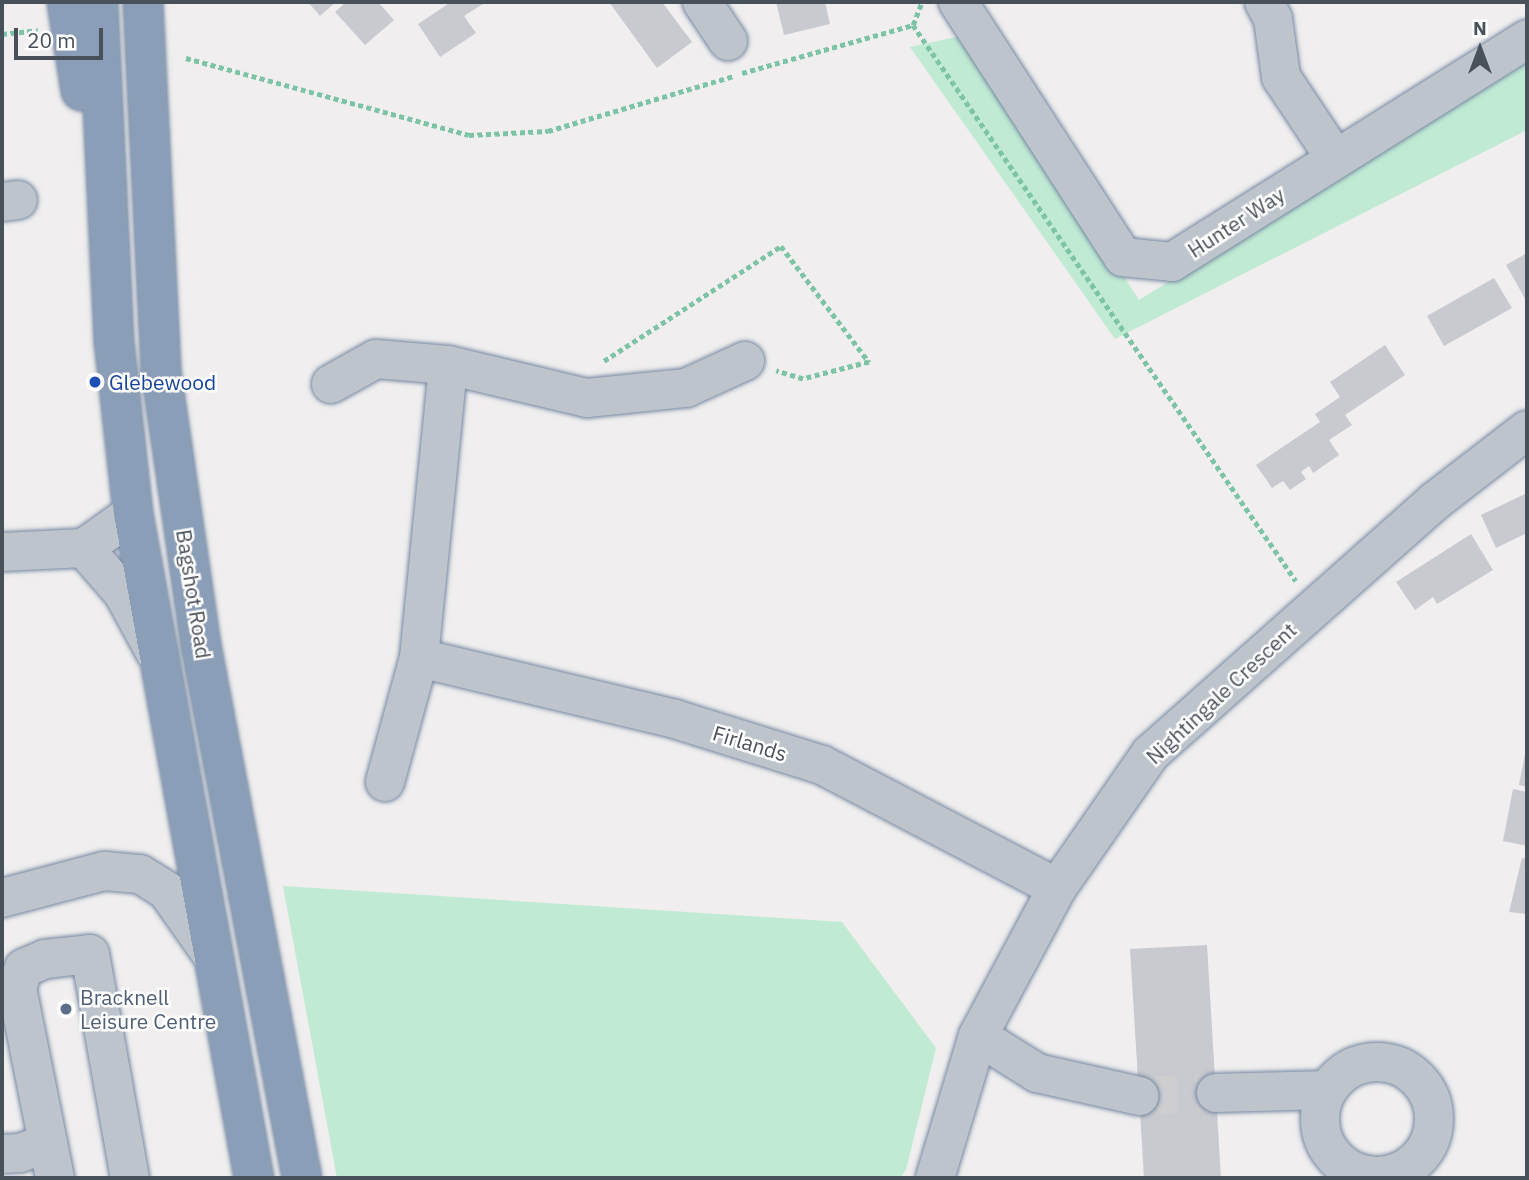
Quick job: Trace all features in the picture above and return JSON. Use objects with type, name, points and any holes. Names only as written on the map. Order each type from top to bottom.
[{"type":"highway","points":[[98,2],[105,200],[114,341],[133,513],[254,1178]]},
{"type":"highway","name":"Bagshot Road","points":[[144,2],[161,371],[201,645],[302,1178]]},
{"type":"highway","points":[[56,16],[82,94],[105,200]]},
{"type":"street","points":[[702,2],[728,41]]},
{"type":"street","name":"Hunter Way","points":[[958,2],[1123,257],[1172,262],[1527,39]]},
{"type":"street","points":[[1264,2],[1273,19],[1281,77],[1335,158]]},
{"type":"street","points":[[331,384],[376,359],[448,365],[587,398],[686,388],[745,361]]},
{"type":"street","points":[[385,782],[419,658],[448,365]]},
{"type":"street","name":"Nightingale Crescent","points":[[935,1178],[978,1036],[1057,888],[1150,754],[1435,501],[1527,430]]},
{"type":"street","points":[[2,552],[84,548],[133,513]]},
{"type":"street","points":[[84,548],[123,593],[158,657]]},
{"type":"street","name":"Firlands","points":[[419,658],[675,719],[822,765],[1057,888]]},
{"type":"street","points":[[2,898],[104,871],[140,874],[167,891],[212,955]]},
{"type":"street","points":[[2,1154],[20,1153],[51,1161],[18,987],[24,968],[45,959],[90,954],[130,1178]]},
{"type":"street","points":[[978,1036],[1037,1073],[1139,1096]]},
{"type":"street","points":[[1216,1093],[1326,1090]]},
{"type":"path","points":[[913,25],[922,2]]},
{"type":"path","points":[[2,34],[56,16]]},
{"type":"path","points":[[186,58],[469,135],[548,131],[913,25]]},
{"type":"path","points":[[913,25],[1315,608]]},
{"type":"green space","points":[[970,34],[1139,300],[1527,60],[1527,130],[1115,339],[910,47]]},
{"type":"green space","points":[[283,886],[842,922],[936,1048],[906,1170],[900,1178],[337,1178]]},
{"type":"building","points":[[308,2],[336,2],[320,16]]},
{"type":"building","points":[[346,2],[378,2],[394,20],[365,45],[335,12]]},
{"type":"building","points":[[451,2],[486,2],[464,16],[476,33],[440,57],[418,24]]},
{"type":"building","points":[[609,2],[662,2],[692,42],[657,68]]},
{"type":"building","points":[[776,2],[825,2],[830,24],[784,35]]},
{"type":"building","points":[[1527,253],[1527,302],[1506,265]]},
{"type":"building","points":[[1494,278],[1512,308],[1444,346],[1427,316]]},
{"type":"building","points":[[1385,345],[1405,375],[1345,415],[1352,425],[1329,440],[1339,455],[1313,473],[1309,466],[1301,472],[1306,479],[1290,490],[1283,481],[1272,488],[1256,465],[1320,422],[1315,414],[1340,397],[1330,382]]},
{"type":"building","points":[[1527,493],[1527,533],[1496,548],[1481,515]]},
{"type":"building","points":[[1471,534],[1493,570],[1437,604],[1433,597],[1415,610],[1396,582]]},
{"type":"building","points":[[1527,749],[1527,787],[1519,785]]},
{"type":"building","points":[[1513,789],[1527,792],[1527,846],[1503,841]]},
{"type":"building","points":[[1522,858],[1527,859],[1527,914],[1509,912]]},
{"type":"building","points":[[1207,945],[1221,1178],[1144,1178],[1130,949]]},
{"type":"tunnel","points":[[1139,1096],[1216,1093]]},
{"type":"place","name":"Glebewood","points":[[95,382]]},
{"type":"place","name":"Bracknell Leisure Centre","points":[[66,1009]]}]
